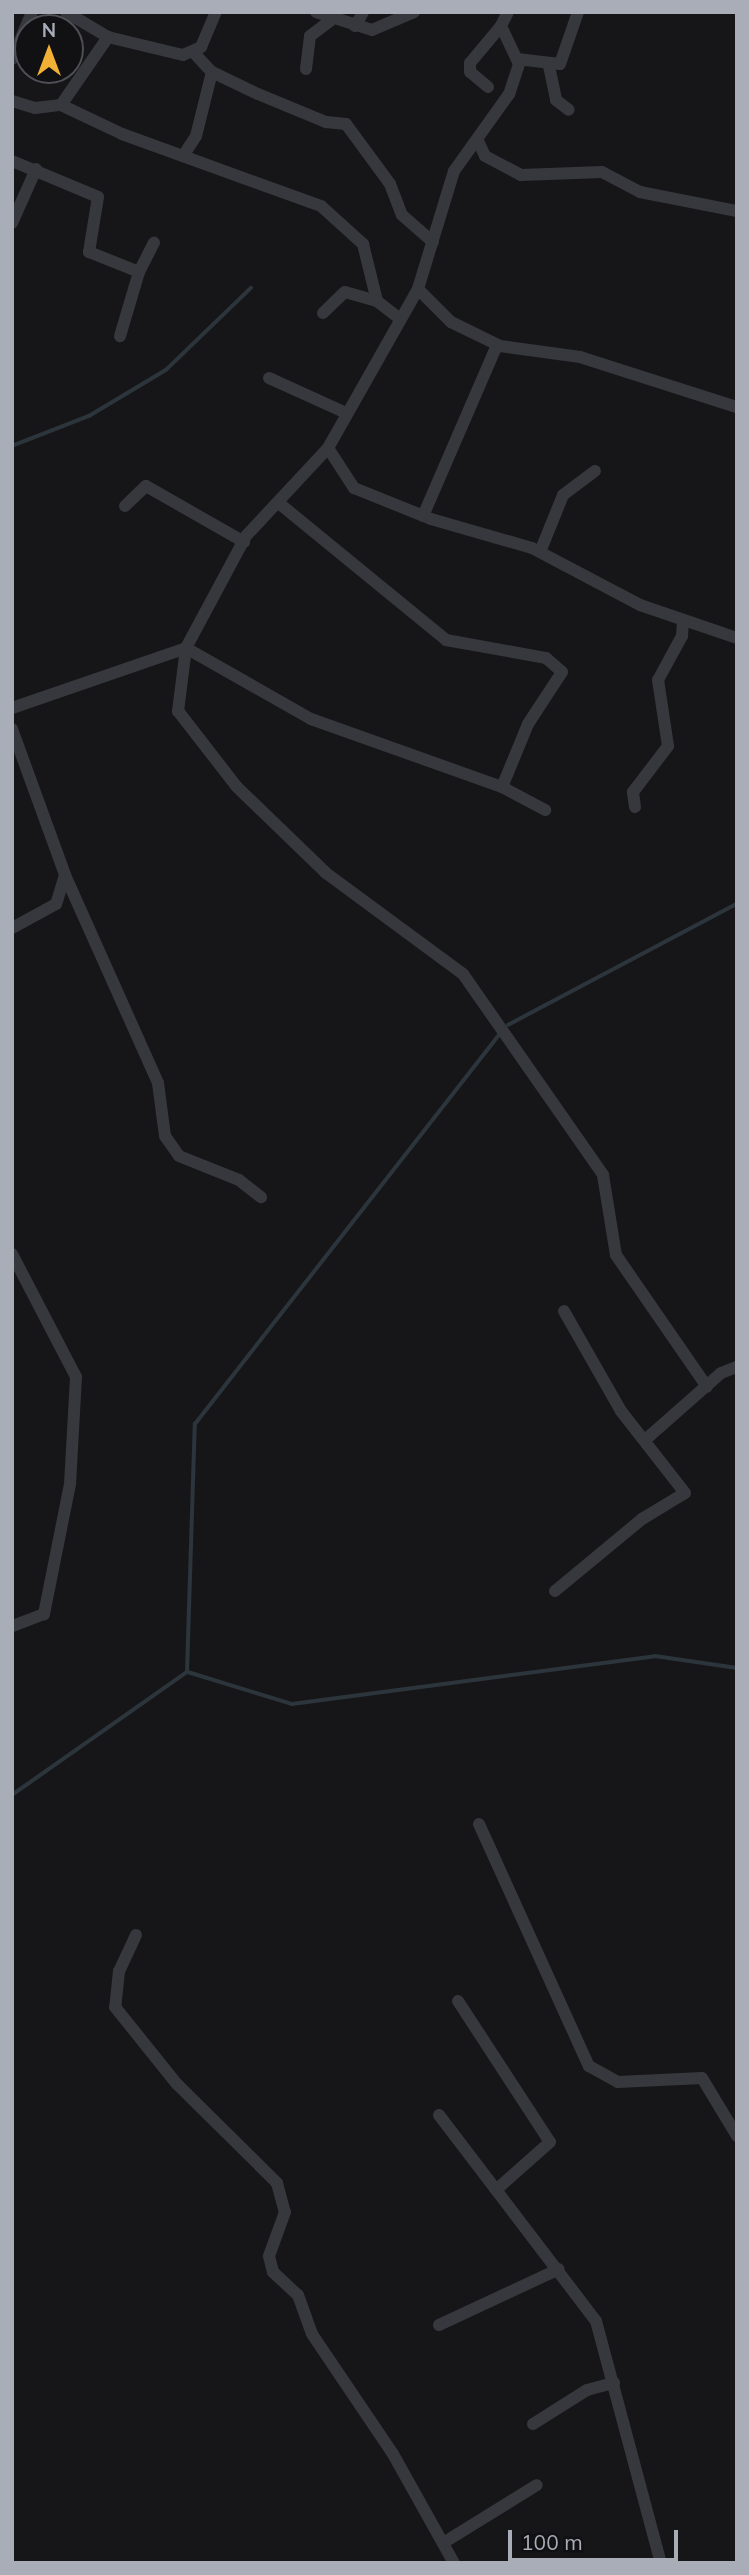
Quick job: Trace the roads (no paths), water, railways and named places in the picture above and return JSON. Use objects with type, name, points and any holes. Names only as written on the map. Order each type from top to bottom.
[{"type":"street","points":[[12,59],[32,12]]},
{"type":"street","points":[[66,12],[108,37],[163,54],[195,54],[212,72],[326,122],[346,124],[390,184],[402,215],[433,242]]},
{"type":"street","points":[[195,54],[216,12]]},
{"type":"street","points":[[316,12],[331,20],[355,26],[387,28],[414,12]]},
{"type":"street","points":[[355,26],[363,12]]},
{"type":"street","points":[[488,87],[470,72],[470,63],[501,26],[508,12]]},
{"type":"street","points":[[517,59],[549,65],[560,64],[578,12]]},
{"type":"street","points":[[306,69],[310,36],[331,20]]},
{"type":"street","points":[[501,26],[517,59],[505,103],[479,143],[454,171],[418,289],[328,448],[243,542],[186,648],[178,710],[237,787],[326,873],[463,974],[603,1175],[616,1255],[707,1387]]},
{"type":"street","points":[[61,105],[108,37]]},
{"type":"street","points":[[549,65],[556,100],[569,110]]},
{"type":"street","points":[[185,153],[195,136],[212,72]]},
{"type":"street","points":[[12,100],[35,108],[61,105],[122,134],[185,153],[277,194],[321,206],[363,244],[377,301]]},
{"type":"street","points":[[479,143],[485,156],[521,175],[602,172],[640,192],[737,211]]},
{"type":"street","points":[[12,161],[94,192],[89,251],[139,272]]},
{"type":"street","points":[[12,223],[36,169]]},
{"type":"street","points":[[120,336],[139,272],[154,243]]},
{"type":"street","points":[[418,289],[451,322],[497,345],[580,358],[737,407]]},
{"type":"street","points":[[323,313],[345,292],[377,301],[400,319]]},
{"type":"street","points":[[423,516],[497,345]]},
{"type":"street","points":[[270,378],[346,413]]},
{"type":"street","points":[[328,448],[354,488],[423,516],[540,552],[640,605],[737,638]]},
{"type":"street","points":[[540,552],[563,495],[595,471]]},
{"type":"street","points":[[125,506],[146,486],[243,542]]},
{"type":"street","points":[[280,503],[446,640],[545,658],[562,672],[528,724],[502,787]]},
{"type":"street","points":[[635,807],[633,793],[668,746],[658,680],[682,636],[683,620]]},
{"type":"street","points":[[12,708],[186,648],[311,719],[502,787],[545,810]]},
{"type":"street","points":[[12,729],[65,875],[158,1083],[165,1136],[178,1156],[239,1180],[261,1197]]},
{"type":"street","points":[[12,928],[55,904],[65,875]]},
{"type":"street","points":[[12,1254],[58,1334],[76,1390],[70,1484],[44,1614],[12,1626]]},
{"type":"street","points":[[555,1591],[642,1519],[685,1493],[645,1440],[564,1311]]},
{"type":"street","points":[[645,1440],[707,1387],[737,1367]]},
{"type":"street","points":[[478,1824],[589,2066],[618,2081],[702,2078],[737,2136]]},
{"type":"street","points":[[136,1935],[119,1971],[115,2007],[184,2092],[277,2183],[285,2212],[269,2256],[273,2272],[298,2295],[312,2334],[454,2563]]},
{"type":"street","points":[[458,2001],[550,2142],[496,2190]]},
{"type":"street","points":[[439,2115],[596,2320],[662,2563]]},
{"type":"street","points":[[439,2325],[558,2269]]},
{"type":"street","points":[[533,2424],[587,2390],[614,2383]]},
{"type":"street","points":[[443,2543],[537,2486]]},
{"type":"waterway","points":[[12,446],[89,416],[166,370],[251,288]]},
{"type":"waterway","points":[[508,1025],[737,904]]},
{"type":"waterway","points":[[12,1795],[187,1672],[195,1424],[500,1033]]},
{"type":"waterway","points":[[188,1672],[292,1704],[655,1656],[737,1668]]}]
